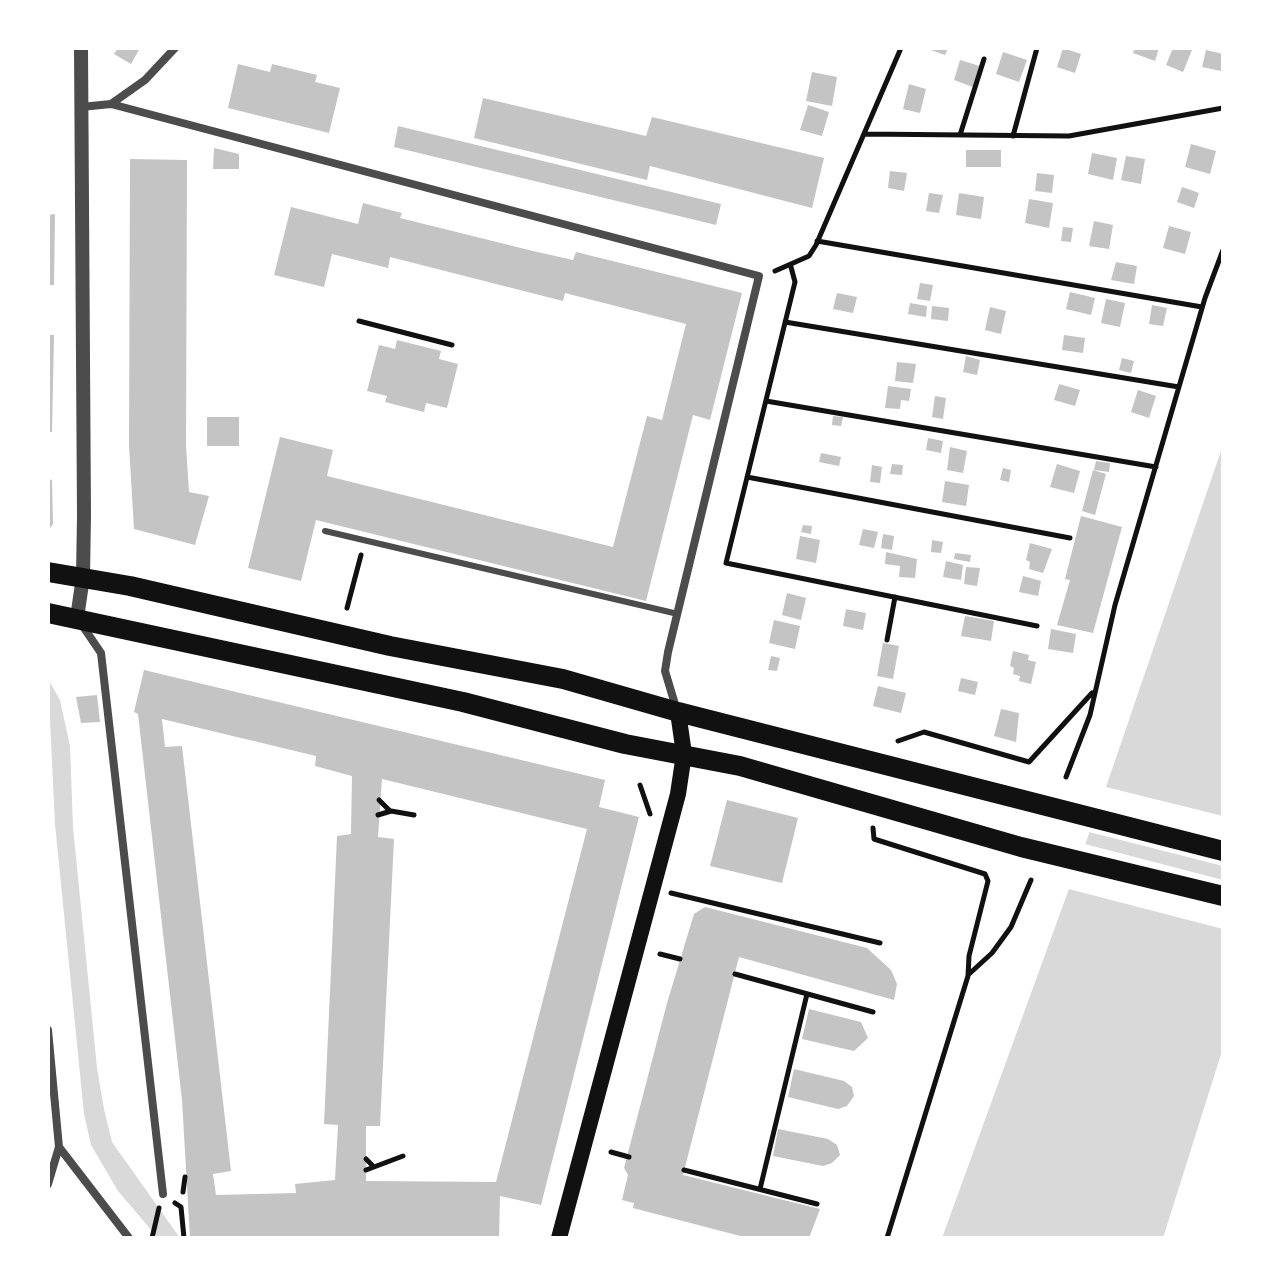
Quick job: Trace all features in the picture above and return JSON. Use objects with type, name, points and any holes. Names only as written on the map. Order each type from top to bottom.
[{"type":"main road","points":[[48,572],[83,577],[390,646],[563,679],[678,712],[1223,851]]},
{"type":"main road","points":[[48,613],[337,678],[463,702],[625,744],[740,766],[1021,847],[1223,896]]},
{"type":"main road","points":[[559,1238],[678,794],[684,754],[678,712]]},
{"type":"street","points":[[81,48],[83,577],[77,618],[101,653],[163,1194]]},
{"type":"street","points":[[111,104],[145,80],[175,48]]},
{"type":"street","points":[[81,107],[111,104],[759,276],[665,671],[678,712]]},
{"type":"street","points":[[48,1030],[59,1147],[48,1184]]},
{"type":"street","points":[[59,1147],[129,1238]]},
{"type":"lane","points":[[325,531],[678,614]]},
{"type":"path","points":[[759,276],[791,267],[809,256],[901,48]]},
{"type":"path","points":[[1013,136],[1037,48]]},
{"type":"path","points":[[960,135],[984,59]]},
{"type":"path","points":[[864,134],[1069,136],[1223,108]]},
{"type":"path","points":[[817,241],[1202,307]]},
{"type":"path","points":[[1066,777],[1090,715],[1092,692],[1156,467],[1202,307],[1223,250]]},
{"type":"path","points":[[791,267],[795,282],[726,563],[1037,626]]},
{"type":"path","points":[[359,321],[452,345]]},
{"type":"path","points":[[785,322],[1179,387]]},
{"type":"path","points":[[766,401],[1156,467]]},
{"type":"path","points":[[747,477],[1070,538]]},
{"type":"path","points":[[347,608],[365,541]]},
{"type":"path","points":[[887,640],[895,597]]},
{"type":"path","points":[[898,741],[924,732],[1029,762],[1092,692]]},
{"type":"path","points":[[379,800],[391,811]]},
{"type":"path","points":[[378,815],[391,811],[414,815]]},
{"type":"path","points":[[873,823],[874,839],[985,874],[988,881],[969,956],[968,976],[887,1238]]},
{"type":"path","points":[[968,976],[992,953],[1011,927],[1031,880]]},
{"type":"path","points":[[653,888],[880,943]]},
{"type":"path","points":[[660,954],[680,959]]},
{"type":"path","points":[[735,974],[873,1012]]},
{"type":"path","points":[[760,1189],[807,994]]},
{"type":"path","points":[[611,1152],[629,1157]]},
{"type":"path","points":[[366,1170],[372,1165],[403,1156]]},
{"type":"path","points":[[366,1159],[372,1165]]},
{"type":"path","points":[[684,1170],[817,1204]]},
{"type":"path","points":[[163,1194],[181,1207],[184,1238]]},
{"type":"path","points":[[151,1237],[159,1209]]},
{"type":"shaded area","points":[[1223,445],[1223,1048],[1163,1238],[942,1238],[1106,787]]},
{"type":"shaded area","points":[[48,679],[60,700],[70,746],[73,827],[97,1068],[104,1109],[112,1142],[180,1238],[158,1238],[118,1191],[91,1145],[84,1114],[55,824]]},
{"type":"pier","points":[[1102,786],[1223,816],[1223,866],[1085,831]]},
{"type":"pier","points":[[1081,843],[1223,880],[1223,929],[1065,888]]},
{"type":"building","points":[[118,48],[140,48],[131,64],[114,54]]},
{"type":"building","points":[[925,48],[948,48],[945,55]]},
{"type":"building","points":[[1063,48],[1081,54],[1075,73],[1057,67]]},
{"type":"building","points":[[1135,48],[1159,48],[1155,61],[1133,53]]},
{"type":"building","points":[[1173,48],[1192,50],[1183,72],[1166,65]]},
{"type":"building","points":[[1206,50],[1223,54],[1221,71],[1202,67]]},
{"type":"building","points":[[1003,52],[1027,60],[1019,82],[996,74]]},
{"type":"building","points":[[960,60],[980,66],[973,87],[954,80]]},
{"type":"building","points":[[238,64],[270,72],[272,64],[317,75],[315,82],[340,88],[329,133],[228,108]]},
{"type":"building","points":[[812,72],[837,77],[832,106],[806,101]]},
{"type":"building","points":[[909,84],[926,89],[920,113],[903,109]]},
{"type":"building","points":[[483,98],[646,136],[652,117],[824,158],[812,208],[650,166],[647,180],[474,138]]},
{"type":"building","points":[[808,105],[829,112],[822,136],[800,130]]},
{"type":"building","points":[[398,126],[721,204],[716,225],[394,147]]},
{"type":"building","points":[[1191,144],[1216,151],[1210,174],[1185,167]]},
{"type":"building","points":[[214,148],[239,154],[239,169],[213,169]]},
{"type":"building","points":[[966,150],[1001,150],[1001,167],[966,167]]},
{"type":"building","points":[[1092,153],[1117,158],[1113,180],[1088,174]]},
{"type":"building","points":[[1126,156],[1145,159],[1141,184],[1121,180]]},
{"type":"building","points":[[130,159],[187,160],[186,446],[189,492],[209,496],[195,545],[134,529],[129,446]]},
{"type":"building","points":[[890,171],[907,173],[904,191],[888,188]]},
{"type":"building","points":[[1037,173],[1054,175],[1052,193],[1035,191]]},
{"type":"building","points":[[1182,187],[1199,193],[1194,208],[1177,202]]},
{"type":"building","points":[[929,193],[943,195],[939,213],[926,211]]},
{"type":"building","points":[[959,193],[984,197],[981,219],[956,215]]},
{"type":"building","points":[[1029,199],[1053,203],[1049,228],[1025,223]]},
{"type":"building","points":[[363,203],[402,213],[400,218],[533,251],[573,260],[576,252],[742,293],[710,420],[693,415],[646,601],[316,520],[301,581],[248,568],[280,437],[333,450],[327,476],[613,547],[647,416],[662,420],[686,324],[565,293],[563,301],[390,257],[388,268],[332,254],[324,287],[274,275],[291,207],[358,224]]},
{"type":"building","points":[[55,214],[54,285],[48,285],[48,215]]},
{"type":"building","points":[[1094,221],[1113,225],[1109,249],[1089,246]]},
{"type":"building","points":[[1169,226],[1191,232],[1185,254],[1163,248]]},
{"type":"building","points":[[1063,227],[1073,228],[1071,242],[1061,241]]},
{"type":"building","points":[[1116,262],[1137,266],[1134,284],[1111,280]]},
{"type":"building","points":[[920,283],[933,285],[930,301],[917,299]]},
{"type":"building","points":[[1070,292],[1095,298],[1091,315],[1066,309]]},
{"type":"building","points":[[837,293],[857,297],[853,313],[833,309]]},
{"type":"building","points":[[1106,299],[1125,303],[1120,327],[1101,323]]},
{"type":"building","points":[[910,303],[927,306],[926,317],[908,314]]},
{"type":"building","points":[[1152,305],[1167,308],[1163,326],[1149,324]]},
{"type":"building","points":[[932,306],[949,308],[948,321],[931,319]]},
{"type":"building","points":[[990,307],[1006,311],[1001,334],[985,330]]},
{"type":"building","points":[[48,335],[54,335],[52,432],[48,432]]},
{"type":"building","points":[[1064,335],[1085,338],[1083,353],[1062,350]]},
{"type":"building","points":[[397,340],[441,351],[439,359],[458,364],[447,408],[426,403],[424,412],[385,402],[387,396],[367,391],[379,345],[395,349]]},
{"type":"building","points":[[966,356],[980,360],[977,375],[963,372]]},
{"type":"building","points":[[1122,358],[1134,361],[1131,373],[1119,370]]},
{"type":"building","points":[[897,362],[916,364],[913,383],[895,381]]},
{"type":"building","points":[[1059,384],[1080,390],[1075,406],[1054,400]]},
{"type":"building","points":[[888,386],[911,389],[909,401],[901,400],[900,409],[885,408]]},
{"type":"building","points":[[1138,390],[1156,396],[1149,418],[1131,412]]},
{"type":"building","points":[[935,396],[946,398],[943,419],[932,417]]},
{"type":"building","points":[[833,416],[843,417],[841,426],[832,425]]},
{"type":"building","points":[[207,417],[239,417],[239,446],[207,446]]},
{"type":"building","points":[[928,438],[943,441],[941,453],[926,450]]},
{"type":"building","points":[[950,447],[967,451],[963,473],[947,470]]},
{"type":"building","points":[[821,453],[841,457],[839,466],[819,462]]},
{"type":"building","points":[[1096,461],[1110,463],[1109,472],[1094,470]]},
{"type":"building","points":[[892,464],[903,465],[902,475],[890,474]]},
{"type":"building","points":[[1057,464],[1080,471],[1074,493],[1050,487]]},
{"type":"building","points":[[872,465],[882,467],[880,483],[870,482]]},
{"type":"building","points":[[1003,468],[1011,470],[1009,482],[1000,480]]},
{"type":"building","points":[[1093,470],[1106,474],[1095,515],[1082,511]]},
{"type":"building","points":[[48,479],[52,480],[53,524],[48,531]]},
{"type":"building","points":[[945,481],[969,485],[966,506],[942,502]]},
{"type":"building","points":[[1081,516],[1122,527],[1093,633],[1057,625],[1070,580],[1065,579]]},
{"type":"building","points":[[803,525],[812,526],[811,534],[801,532]]},
{"type":"building","points":[[863,529],[878,532],[874,548],[859,545]]},
{"type":"building","points":[[883,534],[894,536],[892,550],[881,548]]},
{"type":"building","points":[[800,536],[820,540],[816,563],[796,559]]},
{"type":"building","points":[[932,540],[943,542],[941,553],[931,552]]},
{"type":"building","points":[[1030,543],[1052,549],[1043,573],[1029,569],[1030,562],[1026,560]]},
{"type":"building","points":[[886,552],[917,559],[915,578],[899,577],[900,566],[885,564]]},
{"type":"building","points":[[955,553],[971,555],[970,562],[954,559]]},
{"type":"building","points":[[946,561],[963,565],[961,580],[943,577]]},
{"type":"building","points":[[966,567],[980,568],[977,586],[964,584]]},
{"type":"building","points":[[1023,576],[1041,581],[1038,596],[1019,592]]},
{"type":"building","points":[[787,593],[806,598],[801,620],[782,615]]},
{"type":"building","points":[[846,609],[866,613],[863,630],[843,626]]},
{"type":"building","points":[[965,616],[994,621],[991,641],[961,636]]},
{"type":"building","points":[[774,620],[800,626],[795,649],[769,643]]},
{"type":"building","points":[[1051,629],[1076,634],[1073,653],[1048,649]]},
{"type":"building","points":[[883,643],[899,646],[893,679],[877,676]]},
{"type":"building","points":[[1013,651],[1029,655],[1028,660],[1036,662],[1031,684],[1019,681],[1020,676],[1013,674],[1014,668],[1010,666]]},
{"type":"building","points":[[771,656],[780,658],[777,671],[768,670]]},
{"type":"building","points":[[144,670],[605,780],[599,807],[639,817],[541,1205],[500,1196],[499,1237],[190,1238],[182,1100],[138,714],[134,712]],"holes":[[[162,719],[316,756],[315,766],[352,776],[351,834],[337,836],[324,1124],[338,1125],[335,1180],[295,1184],[296,1193],[216,1195],[213,1174],[231,1171],[182,746],[165,747]],[[382,779],[587,829],[496,1182],[366,1181],[366,1126],[380,1126],[394,839],[378,837]]]},
{"type":"building","points":[[961,678],[978,682],[975,695],[958,691]]},
{"type":"building","points":[[878,686],[906,693],[901,713],[873,706]]},
{"type":"building","points":[[97,695],[100,722],[81,723],[76,697]]},
{"type":"building","points":[[1001,709],[1019,713],[1016,742],[994,736]]},
{"type":"building","points":[[727,800],[798,818],[782,883],[710,866]]},
{"type":"building","points":[[705,907],[867,948],[891,970],[897,984],[894,1000],[739,957],[683,1175],[820,1209],[809,1238],[748,1238],[633,1208],[634,1203],[622,1200],[628,1175],[624,1168],[667,1003],[694,914]]},
{"type":"building","points":[[809,1009],[861,1022],[868,1038],[854,1051],[802,1039]]},
{"type":"building","points":[[794,1069],[844,1081],[852,1087],[854,1096],[847,1106],[838,1109],[788,1097]]},
{"type":"building","points":[[778,1129],[828,1139],[837,1145],[840,1155],[823,1166],[773,1156]]}]
